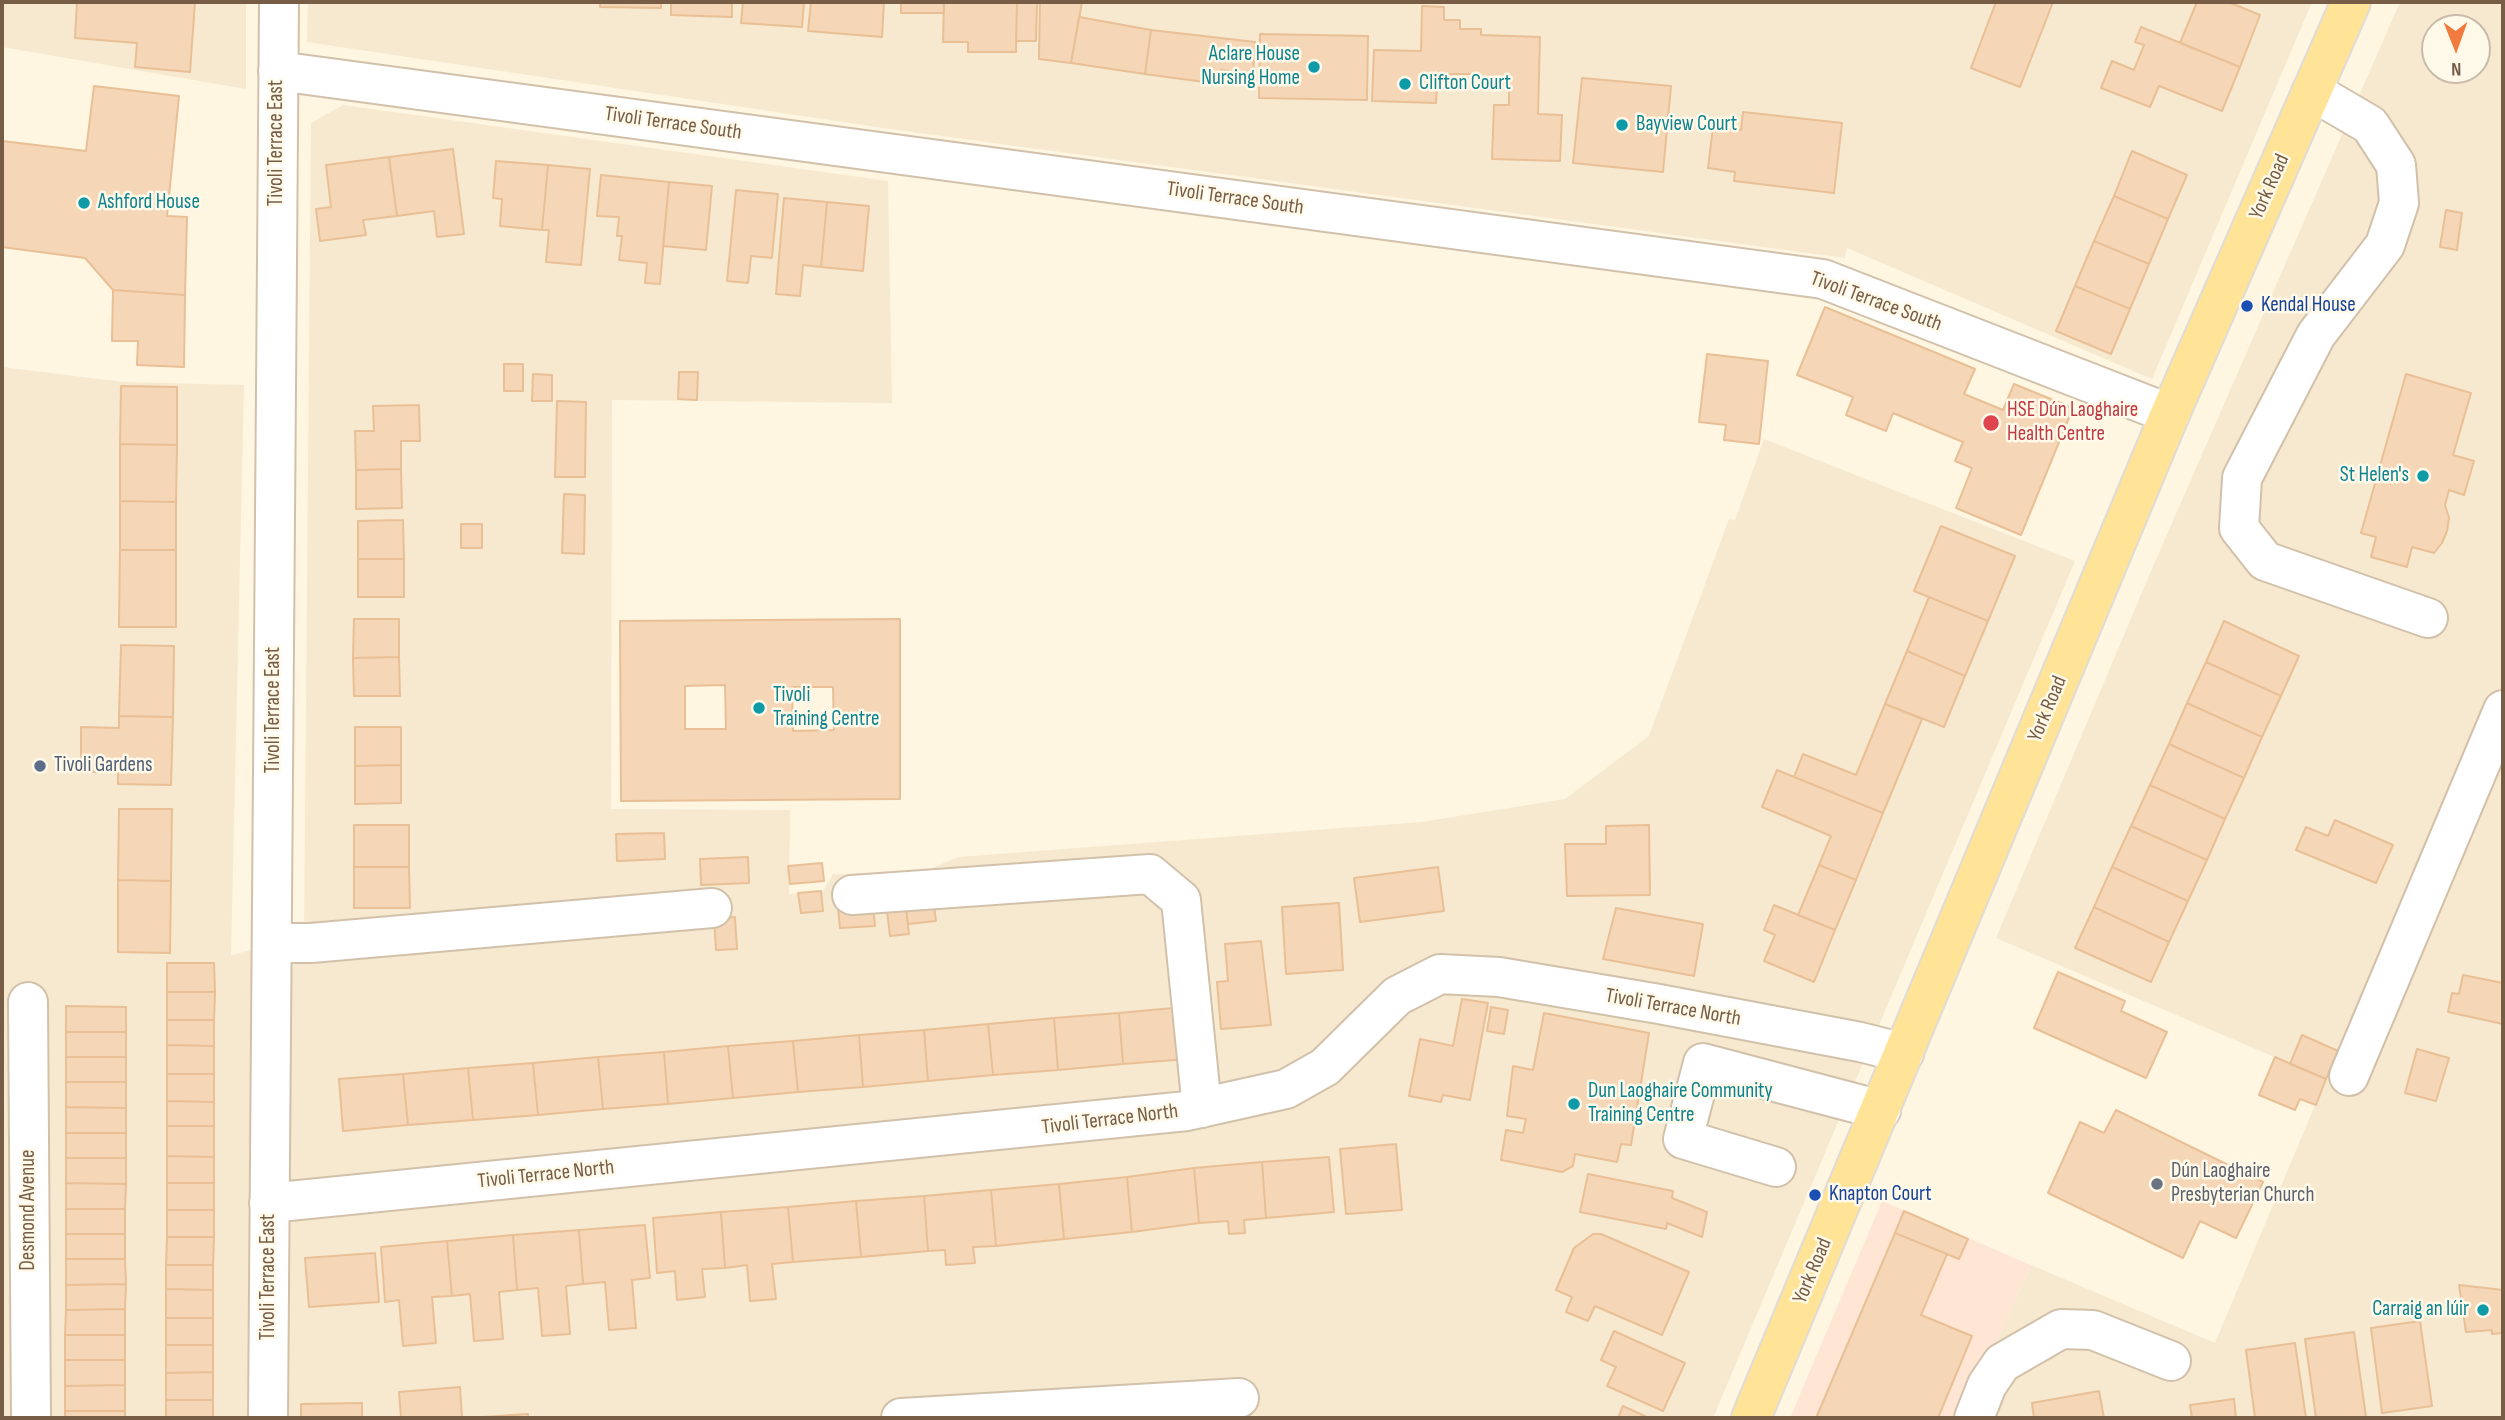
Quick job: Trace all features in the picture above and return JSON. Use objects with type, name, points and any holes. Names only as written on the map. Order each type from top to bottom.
[{"type":"main road","name":"York Road","points":[[1751,1418],[2170,414],[2351,2]]},
{"type":"street","name":"Tivoli Terrace East","points":[[268,1418],[279,2]]},
{"type":"street","name":"Tivoli Terrace South","points":[[278,71],[1824,279],[2170,414]]},
{"type":"street","points":[[2312,91],[2370,125],[2396,165],[2399,203],[2385,245],[2316,335],[2242,478],[2239,528],[2265,561],[2428,618]]},
{"type":"street","points":[[2349,1076],[2503,710]]},
{"type":"street","points":[[852,895],[1150,874],[1181,900],[1202,1108]]},
{"type":"street","points":[[272,943],[324,942],[712,908]]},
{"type":"street","name":"Tivoli Terrace North","points":[[269,1203],[1023,1130],[1202,1108],[1286,1089],[1325,1067],[1397,996],[1440,974],[1512,979],[1833,1037],[1904,1054]]},
{"type":"street","name":"Desmond Avenue","points":[[28,1002],[31,1418]]},
{"type":"street","points":[[1776,1167],[1683,1139],[1703,1063],[1881,1110]]},
{"type":"street","points":[[1975,1418],[1987,1385],[2001,1363],[2061,1329],[2093,1330],[2171,1361]]},
{"type":"street","points":[[901,1418],[1239,1398]]},
{"type":"shaded area","points":[[2,2],[246,2],[246,89],[2,47]]},
{"type":"shaded area","points":[[308,2],[2312,2],[2152,379],[1847,248],[1845,258],[890,129],[307,42]]},
{"type":"shaded area","points":[[2400,2],[2503,2],[2503,1418],[1962,1418],[2031,1265],[2215,1343],[2326,1079],[1996,938],[2151,571]]},
{"type":"shaded area","points":[[343,105],[888,181],[892,403],[612,400],[611,809],[790,810],[789,894],[823,891],[833,874],[923,872],[958,857],[1422,822],[1565,799],[1649,736],[1729,519],[1735,520],[1764,439],[2075,561],[1713,1418],[2,1418],[2,367],[123,382],[244,385],[231,955],[304,937],[311,123]]},
{"type":"shaded area","points":[[1882,1201],[2031,1265],[1962,1418],[1790,1418]]},
{"type":"building","points":[[77,2],[195,2],[190,72],[135,67],[137,43],[75,38]]},
{"type":"building","points":[[600,2],[661,2],[661,8],[600,7]]},
{"type":"building","points":[[671,2],[732,2],[732,17],[671,15]]},
{"type":"building","points":[[743,2],[804,2],[802,27],[741,23]]},
{"type":"building","points":[[811,2],[884,2],[882,37],[808,31]]},
{"type":"building","points":[[901,2],[944,2],[944,13],[901,13]]},
{"type":"building","points":[[944,2],[1017,2],[1016,52],[968,52],[968,42],[943,42]]},
{"type":"building","points":[[1017,2],[1037,2],[1036,41],[1016,41]]},
{"type":"building","points":[[1040,2],[1082,2],[1071,63],[1039,59]]},
{"type":"building","points":[[1996,2],[2053,2],[2020,87],[1971,68]]},
{"type":"building","points":[[2197,2],[2228,2],[2260,15],[2240,67],[2180,43]]},
{"type":"building","name":"Clifton Court","points":[[1422,6],[1444,7],[1444,20],[1460,20],[1460,29],[1481,29],[1481,35],[1540,37],[1538,114],[1562,115],[1560,161],[1492,159],[1494,105],[1509,105],[1509,85],[1485,84],[1479,81],[1479,74],[1446,74],[1437,83],[1436,103],[1372,101],[1374,50],[1421,51]]},
{"type":"building","points":[[1079,17],[1151,30],[1145,74],[1071,63]]},
{"type":"building","points":[[2141,27],[2240,67],[2222,111],[2159,86],[2150,107],[2101,88],[2112,61],[2134,70],[2144,45],[2135,42]]},
{"type":"building","points":[[1151,30],[1255,42],[1253,74],[1221,70],[1219,84],[1145,74]]},
{"type":"building","name":"Aclare House Nursing Home","points":[[1260,34],[1368,36],[1367,100],[1259,98]]},
{"type":"building","name":"Bayview Court","points":[[1582,78],[1671,86],[1663,172],[1573,163]]},
{"type":"building","name":"Ashford House","points":[[94,86],[179,96],[167,216],[187,217],[185,295],[113,290],[85,258],[2,247],[2,141],[86,151]]},
{"type":"building","points":[[1743,112],[1842,123],[1834,193],[1734,181],[1735,172],[1708,168],[1713,127],[1741,130]]},
{"type":"building","points":[[453,149],[464,234],[437,237],[434,211],[397,216],[389,157]]},
{"type":"building","points":[[2132,151],[2187,175],[2168,219],[2114,196]]},
{"type":"building","points":[[389,157],[397,216],[363,220],[366,235],[320,241],[316,209],[331,207],[326,165]]},
{"type":"building","points":[[496,161],[548,165],[542,230],[500,226],[502,199],[493,198]]},
{"type":"building","points":[[548,165],[590,169],[581,265],[546,262],[549,230],[542,230]]},
{"type":"building","points":[[601,175],[669,182],[660,284],[645,283],[647,263],[619,260],[622,236],[617,236],[619,217],[597,216]]},
{"type":"building","points":[[669,182],[712,186],[706,250],[663,246]]},
{"type":"building","points":[[736,190],[778,194],[772,258],[751,256],[748,283],[727,281]]},
{"type":"building","points":[[2114,196],[2168,219],[2149,264],[2094,241]]},
{"type":"building","points":[[784,198],[827,202],[821,267],[803,265],[800,296],[776,294]]},
{"type":"building","points":[[827,202],[869,206],[863,271],[821,267]]},
{"type":"building","points":[[2446,210],[2462,213],[2457,250],[2440,247]]},
{"type":"building","points":[[2094,241],[2149,264],[2130,309],[2075,286]]},
{"type":"building","points":[[2075,286],[2130,309],[2111,354],[2056,331]]},
{"type":"building","points":[[113,290],[185,295],[184,367],[137,365],[138,341],[112,341]]},
{"type":"building","name":"HSE Dún Laoghaire Health Centre","points":[[1825,307],[1975,369],[1964,394],[2003,410],[2014,384],[2073,408],[2021,535],[1956,508],[1972,468],[1955,461],[1963,442],[1893,413],[1886,431],[1846,415],[1853,397],[1797,375]]},
{"type":"building","points":[[1707,354],[1768,361],[1759,444],[1724,440],[1726,425],[1699,422]]},
{"type":"building","points":[[504,364],[523,364],[523,391],[504,391]]},
{"type":"building","points":[[679,372],[698,372],[697,400],[678,399]]},
{"type":"building","points":[[533,374],[552,375],[552,401],[532,401]]},
{"type":"building","name":"St Helen's","points":[[2406,374],[2471,393],[2453,455],[2474,461],[2464,495],[2449,490],[2445,505],[2449,518],[2442,543],[2434,553],[2412,547],[2407,567],[2371,557],[2376,537],[2361,533]]},
{"type":"building","points":[[121,386],[177,387],[177,445],[120,444]]},
{"type":"building","points":[[557,401],[586,402],[585,477],[555,477]]},
{"type":"building","points":[[419,405],[420,441],[401,441],[401,469],[356,470],[355,431],[374,431],[373,406]]},
{"type":"building","points":[[120,444],[177,445],[176,502],[120,501]]},
{"type":"building","points":[[401,469],[402,508],[356,509],[356,470]]},
{"type":"building","points":[[564,494],[585,495],[584,554],[562,553]]},
{"type":"building","points":[[120,501],[176,502],[176,550],[120,550]]},
{"type":"building","points":[[403,520],[404,559],[358,559],[358,521]]},
{"type":"building","points":[[461,524],[482,524],[482,548],[461,548]]},
{"type":"building","points":[[1941,526],[2015,556],[1988,621],[1914,591]]},
{"type":"building","points":[[120,550],[176,550],[176,627],[119,627]]},
{"type":"building","points":[[358,559],[404,559],[404,597],[358,597]]},
{"type":"building","points":[[1929,597],[1988,621],[1965,676],[1907,651]]},
{"type":"building","points":[[354,619],[399,619],[399,657],[353,658]]},
{"type":"building","name":"Tivoli Training Centre","points":[[900,619],[900,799],[621,801],[620,621]],"holes":[[[725,685],[726,729],[685,729],[685,686]],[[792,687],[833,687],[834,730],[793,731]]]},
{"type":"building","points":[[2224,621],[2299,656],[2281,696],[2206,662]]},
{"type":"building","points":[[121,645],[174,646],[173,717],[119,716]]},
{"type":"building","points":[[1907,651],[1965,676],[1944,727],[1885,704]]},
{"type":"building","points":[[399,657],[400,696],[354,696],[353,658]]},
{"type":"building","points":[[2206,662],[2281,696],[2262,737],[2187,703]]},
{"type":"building","points":[[2187,703],[2262,737],[2244,778],[2169,744]]},
{"type":"building","points":[[1885,704],[1922,719],[1883,813],[1794,777],[1803,754],[1856,775]]},
{"type":"building","points":[[119,716],[173,717],[171,785],[118,784],[118,772],[81,772],[81,727],[119,728]]},
{"type":"building","points":[[355,727],[401,727],[401,765],[355,766]]},
{"type":"building","points":[[2169,744],[2244,778],[2225,819],[2150,785]]},
{"type":"building","points":[[401,765],[401,803],[355,804],[355,766]]},
{"type":"building","points":[[1777,770],[1883,813],[1856,880],[1819,865],[1831,836],[1762,807]]},
{"type":"building","points":[[2150,785],[2225,819],[2207,860],[2131,826]]},
{"type":"building","points":[[119,809],[172,809],[171,881],[118,880]]},
{"type":"building","points":[[2335,820],[2393,845],[2376,883],[2296,850],[2306,827],[2328,836]]},
{"type":"building","points":[[354,825],[409,825],[409,867],[354,867]]},
{"type":"building","points":[[1649,825],[1650,895],[1567,896],[1565,844],[1606,844],[1606,826]]},
{"type":"building","points":[[2131,826],[2207,860],[2188,901],[2112,867]]},
{"type":"building","points":[[664,833],[665,859],[617,861],[616,834]]},
{"type":"building","points":[[748,857],[749,883],[701,885],[700,859]]},
{"type":"building","points":[[822,863],[824,881],[790,884],[788,866]]},
{"type":"building","points":[[1819,865],[1856,880],[1835,930],[1798,915]]},
{"type":"building","points":[[354,867],[409,867],[410,908],[354,908]]},
{"type":"building","points":[[1438,867],[1444,911],[1360,922],[1354,878]]},
{"type":"building","points":[[2112,867],[2188,901],[2169,942],[2094,907]]},
{"type":"building","points":[[118,880],[171,881],[170,953],[118,952]]},
{"type":"building","points":[[821,891],[823,911],[801,913],[798,893]]},
{"type":"building","points":[[933,899],[936,921],[908,924],[905,901]]},
{"type":"building","points":[[905,901],[909,934],[890,936],[886,903]]},
{"type":"building","points":[[1339,903],[1343,970],[1286,974],[1282,907]]},
{"type":"building","points":[[873,904],[875,926],[840,928],[838,908]]},
{"type":"building","points":[[1774,905],[1835,930],[1814,982],[1764,961],[1775,935],[1764,930]]},
{"type":"building","points":[[2094,907],[2169,942],[2151,982],[2075,948]]},
{"type":"building","points":[[1616,908],[1703,924],[1694,976],[1603,959]]},
{"type":"building","points":[[735,917],[737,949],[716,950],[714,918]]},
{"type":"building","points":[[1261,941],[1271,1025],[1221,1029],[1217,982],[1228,981],[1225,944]]},
{"type":"building","points":[[167,963],[214,963],[215,992],[167,992]]},
{"type":"building","points":[[2058,972],[2125,1001],[2121,1011],[2167,1032],[2146,1078],[2034,1028]]},
{"type":"building","points":[[2463,975],[2503,983],[2503,1024],[2448,1012],[2452,993],[2459,994]]},
{"type":"building","points":[[167,992],[215,992],[214,1020],[167,1020]]},
{"type":"building","points":[[1462,999],[1488,1003],[1470,1100],[1443,1095],[1441,1102],[1409,1096],[1420,1039],[1453,1046]]},
{"type":"building","points":[[66,1006],[126,1007],[126,1032],[66,1032]]},
{"type":"building","points":[[1184,1007],[1188,1059],[1123,1064],[1119,1013]]},
{"type":"building","points":[[1491,1007],[1508,1010],[1504,1034],[1487,1031]]},
{"type":"building","points":[[1119,1013],[1123,1064],[1058,1070],[1054,1018]]},
{"type":"building","name":"Dun Laoghaire Community Training Centre","points":[[1544,1013],[1649,1033],[1631,1145],[1621,1144],[1617,1162],[1575,1154],[1573,1166],[1562,1172],[1501,1160],[1506,1130],[1523,1133],[1526,1119],[1507,1116],[1513,1066],[1533,1070]]},
{"type":"building","points":[[1054,1018],[1058,1070],[993,1075],[988,1024]]},
{"type":"building","points":[[167,1020],[214,1020],[214,1046],[167,1045]]},
{"type":"building","points":[[988,1024],[993,1075],[928,1081],[924,1030]]},
{"type":"building","points":[[924,1030],[928,1081],[863,1087],[859,1035]]},
{"type":"building","points":[[66,1032],[126,1032],[126,1057],[66,1057]]},
{"type":"building","points":[[859,1035],[863,1087],[798,1092],[793,1041]]},
{"type":"building","points":[[2302,1035],[2338,1051],[2326,1079],[2290,1064]]},
{"type":"building","points":[[793,1041],[798,1092],[733,1098],[728,1046]]},
{"type":"building","points":[[167,1045],[214,1046],[214,1074],[167,1074]]},
{"type":"building","points":[[728,1046],[733,1098],[668,1104],[664,1052]]},
{"type":"building","points":[[2417,1049],[2449,1058],[2436,1101],[2405,1093]]},
{"type":"building","points":[[664,1052],[668,1104],[603,1109],[598,1057]]},
{"type":"building","points":[[66,1057],[126,1057],[126,1082],[66,1082]]},
{"type":"building","points":[[598,1057],[603,1109],[538,1115],[533,1063]]},
{"type":"building","points":[[2275,1057],[2326,1079],[2316,1105],[2300,1099],[2295,1110],[2259,1095]]},
{"type":"building","points":[[533,1063],[538,1115],[473,1120],[468,1068]]},
{"type":"building","points":[[468,1068],[473,1120],[408,1125],[403,1074]]},
{"type":"building","points":[[167,1074],[214,1074],[214,1102],[167,1101]]},
{"type":"building","points":[[403,1074],[408,1125],[343,1131],[339,1079]]},
{"type":"building","points":[[66,1082],[126,1082],[126,1108],[66,1107]]},
{"type":"building","points":[[167,1101],[214,1102],[214,1126],[167,1126]]},
{"type":"building","points":[[66,1107],[126,1108],[126,1133],[66,1133]]},
{"type":"building","name":"Dún Laoghaire Presbyterian Church","points":[[2116,1110],[2263,1182],[2236,1238],[2200,1221],[2183,1258],[2048,1193],[2080,1122],[2104,1133]]},
{"type":"building","points":[[167,1126],[214,1126],[214,1157],[167,1156]]},
{"type":"building","points":[[66,1133],[126,1133],[126,1158],[66,1158]]},
{"type":"building","points":[[1396,1144],[1402,1210],[1346,1214],[1340,1149]]},
{"type":"building","points":[[167,1156],[214,1157],[214,1183],[167,1183]]},
{"type":"building","points":[[1329,1157],[1334,1212],[1266,1218],[1262,1162]]},
{"type":"building","points":[[66,1158],[126,1158],[126,1184],[66,1183]]},
{"type":"building","points":[[1262,1162],[1266,1218],[1244,1220],[1245,1233],[1229,1234],[1228,1221],[1199,1223],[1194,1168]]},
{"type":"building","points":[[1194,1168],[1199,1223],[1132,1232],[1127,1177]]},
{"type":"building","points":[[1588,1174],[1673,1191],[1672,1198],[1707,1212],[1702,1237],[1667,1223],[1666,1229],[1580,1212]]},
{"type":"building","points":[[1127,1177],[1132,1232],[1064,1239],[1059,1184]]},
{"type":"building","points":[[66,1183],[126,1184],[125,1209],[66,1209]]},
{"type":"building","points":[[167,1183],[214,1183],[214,1210],[167,1210]]},
{"type":"building","points":[[1059,1184],[1064,1239],[996,1246],[991,1190]]},
{"type":"building","points":[[991,1190],[996,1246],[973,1247],[975,1263],[946,1265],[945,1250],[928,1251],[924,1196]]},
{"type":"building","points":[[924,1196],[928,1251],[861,1257],[856,1201]]},
{"type":"building","points":[[856,1201],[861,1257],[793,1262],[788,1207]]},
{"type":"building","points":[[788,1207],[793,1262],[772,1264],[776,1299],[750,1301],[747,1265],[725,1268],[721,1212]]},
{"type":"building","points":[[66,1209],[125,1209],[125,1234],[66,1234]]},
{"type":"building","points":[[167,1210],[214,1210],[214,1237],[167,1237]]},
{"type":"building","points":[[1904,1211],[1968,1239],[1959,1259],[1895,1233]]},
{"type":"building","points":[[721,1212],[725,1268],[702,1269],[705,1297],[677,1300],[675,1271],[657,1273],[653,1218]]},
{"type":"building","points":[[645,1225],[650,1278],[632,1280],[636,1328],[609,1330],[605,1282],[583,1284],[579,1230]]},
{"type":"building","points":[[579,1230],[583,1284],[566,1286],[570,1334],[542,1336],[538,1288],[517,1290],[513,1235]]},
{"type":"building","points":[[1895,1233],[1947,1254],[1921,1315],[1972,1336],[1938,1418],[1816,1418]]},
{"type":"building","points":[[66,1234],[125,1234],[125,1259],[66,1259]]},
{"type":"building","points":[[1593,1234],[1601,1234],[1689,1272],[1662,1335],[1595,1306],[1588,1321],[1566,1312],[1572,1297],[1556,1290],[1574,1248]]},
{"type":"building","points":[[513,1235],[517,1290],[499,1292],[503,1339],[474,1341],[470,1294],[452,1296],[447,1241]]},
{"type":"building","points":[[167,1237],[214,1237],[213,1265],[166,1265]]},
{"type":"building","points":[[447,1241],[452,1296],[432,1297],[436,1343],[403,1346],[399,1300],[385,1302],[381,1247]]},
{"type":"building","points":[[375,1253],[379,1302],[309,1307],[305,1258]]},
{"type":"building","points":[[66,1259],[125,1259],[126,1284],[66,1285]]},
{"type":"building","points":[[166,1265],[213,1265],[213,1290],[166,1289]]},
{"type":"building","points":[[126,1284],[125,1309],[66,1310],[66,1285]]},
{"type":"building","name":"Carraig an Iúir","points":[[2459,1285],[2503,1290],[2503,1333],[2492,1334],[2492,1330],[2466,1332]]},
{"type":"building","points":[[166,1289],[213,1290],[213,1318],[166,1318]]},
{"type":"building","points":[[125,1309],[125,1335],[65,1335],[66,1310]]},
{"type":"building","points":[[166,1318],[213,1318],[213,1345],[166,1345]]},
{"type":"building","points":[[2420,1321],[2432,1406],[2382,1413],[2371,1328]]},
{"type":"building","points":[[1614,1331],[1685,1363],[1663,1411],[1607,1386],[1616,1367],[1601,1360]]},
{"type":"building","points":[[2354,1332],[2366,1417],[2316,1418],[2305,1339]]},
{"type":"building","points":[[65,1335],[125,1335],[125,1360],[65,1360]]},
{"type":"building","points":[[2295,1343],[2306,1418],[2255,1418],[2246,1350]]},
{"type":"building","points":[[166,1345],[213,1345],[213,1372],[166,1373]]},
{"type":"building","points":[[65,1360],[125,1360],[125,1385],[65,1386]]},
{"type":"building","points":[[213,1372],[213,1400],[166,1400],[166,1373]]},
{"type":"building","points":[[125,1385],[125,1411],[65,1411],[65,1386]]},
{"type":"building","points":[[460,1387],[462,1418],[401,1418],[399,1392]]},
{"type":"building","points":[[2099,1391],[2104,1418],[2034,1418],[2032,1403]]},
{"type":"building","points":[[2234,1399],[2236,1418],[2192,1418],[2190,1405]]},
{"type":"building","points":[[166,1400],[213,1400],[213,1418],[166,1418]]},
{"type":"building","points":[[362,1403],[362,1418],[301,1418],[301,1404]]},
{"type":"building","points":[[1623,1406],[1649,1418],[1618,1418]]},
{"type":"building","points":[[65,1411],[125,1411],[125,1418],[65,1418]]},
{"type":"building","points":[[528,1414],[528,1418],[469,1418]]},
{"type":"place","name":"Aclare House Nursing Home","points":[[1314,67]]},
{"type":"place","name":"Clifton Court","points":[[1405,84]]},
{"type":"place","name":"Bayview Court","points":[[1622,125]]},
{"type":"place","name":"Ashford House","points":[[84,203]]},
{"type":"place","name":"Kendal House","points":[[2247,306]]},
{"type":"place","name":"HSE Dún Laoghaire Health Centre","points":[[1991,423]]},
{"type":"place","name":"St Helen's","points":[[2423,476]]},
{"type":"place","name":"Tivoli Training Centre","points":[[759,708]]},
{"type":"place","name":"Tivoli Gardens","points":[[40,766]]},
{"type":"place","name":"Dun Laoghaire Community Training Centre","points":[[1574,1104]]},
{"type":"place","name":"Dún Laoghaire Presbyterian Church","points":[[2157,1184]]},
{"type":"place","name":"Knapton Court","points":[[1815,1195]]},
{"type":"place","name":"Carraig an Iúir","points":[[2483,1310]]}]
